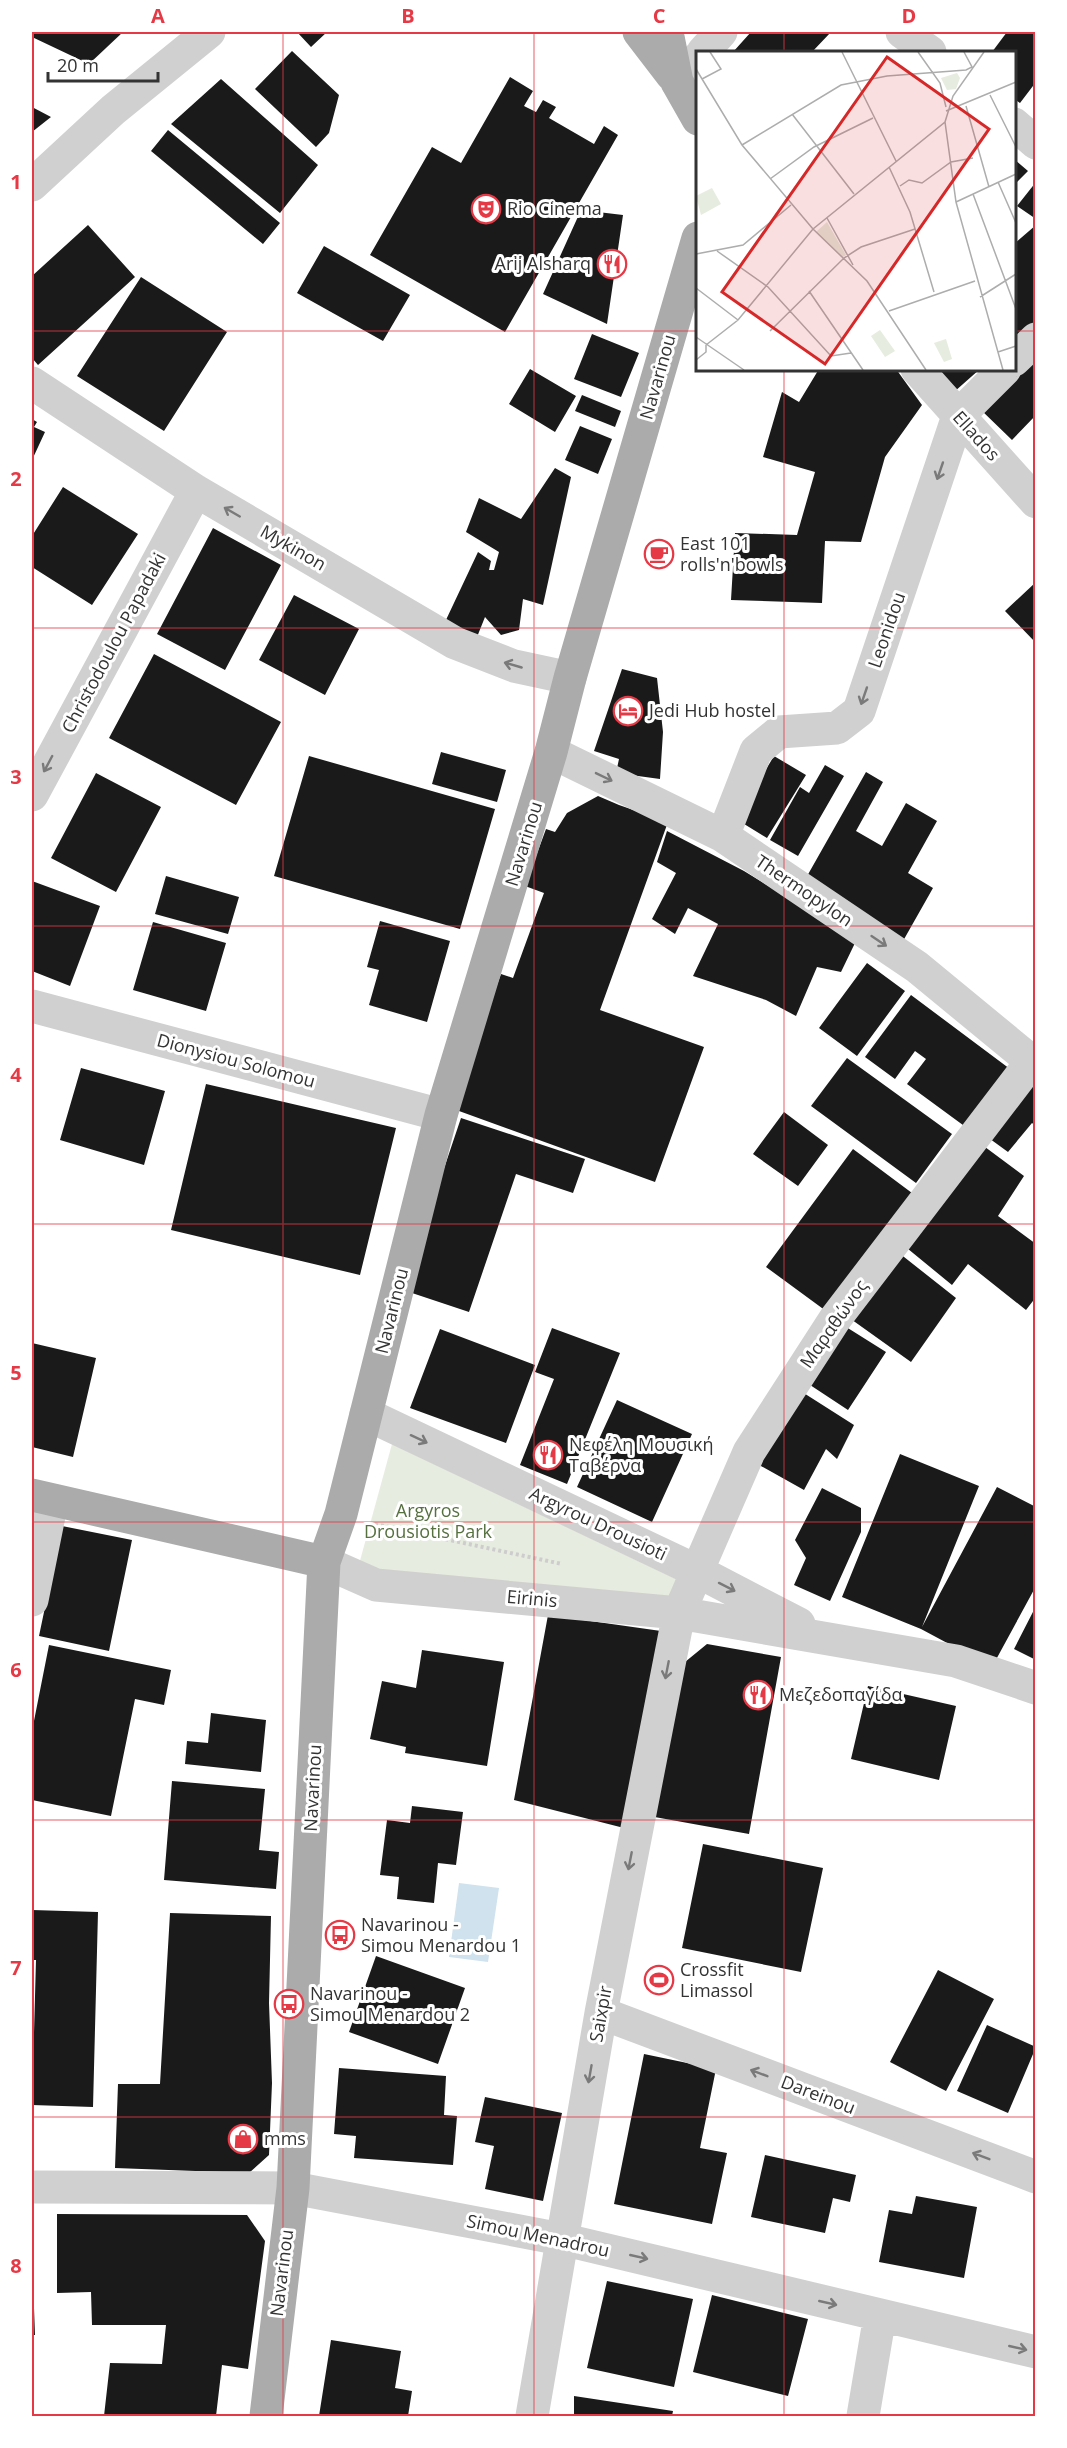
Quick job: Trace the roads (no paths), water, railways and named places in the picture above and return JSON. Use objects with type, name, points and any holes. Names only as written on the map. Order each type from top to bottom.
[{"type":"main road","points":[[639,32],[688,70]]},
{"type":"main road","points":[[667,32],[688,70],[696,109]]},
{"type":"main road","name":"Navarinou","points":[[266,2416],[293,2188],[324,1562],[341,1514],[441,1115],[551,752],[570,678],[696,245]]},
{"type":"main road","name":"Eirinis","points":[[42,1498],[271,1548],[324,1562]]},
{"type":"street","points":[[32,185],[113,110],[209,32]]},
{"type":"street","points":[[704,51],[721,32]]},
{"type":"street","points":[[902,32],[929,51]]},
{"type":"street","points":[[1016,126],[1035,143]]},
{"type":"street","points":[[1016,358],[1035,339]]},
{"type":"street","name":"Ellados","points":[[918,370],[1035,502]]},
{"type":"street","name":"Leonidou","points":[[723,836],[756,751],[779,732],[837,728],[859,711],[958,416],[1004,370]]},
{"type":"street","name":"Mykinon","points":[[32,383],[196,491],[455,643],[514,666],[570,678]]},
{"type":"street","name":"Christodoulou Papadaki","points":[[32,795],[196,491]]},
{"type":"street","name":"Thermopylon","points":[[551,752],[723,836],[917,967],[1034,1063]]},
{"type":"street","name":"Dionysiou Solomou","points":[[32,1006],[441,1115]]},
{"type":"street","name":"Μαραθώνος","points":[[678,1613],[749,1452],[830,1327],[1034,1063]]},
{"type":"street","name":"Argyrou Drousioti","points":[[366,1414],[697,1571],[827,1638]]},
{"type":"street","points":[[32,1600],[42,1498]]},
{"type":"street","name":"Eirinis","points":[[324,1562],[376,1585],[678,1613],[956,1661],[1035,1688]]},
{"type":"street","name":"Saixpir","points":[[532,2416],[601,2013],[678,1613]]},
{"type":"street","name":"Dareinou","points":[[601,2013],[1035,2177]]},
{"type":"street","name":"Simou Menadrou","points":[[32,2187],[293,2188],[561,2239],[1035,2352]]},
{"type":"street","points":[[863,2416],[880,2315]]},
{"type":"water","points":[[459,1883],[499,1888],[488,1962],[449,1957]]},
{"type":"place","name":"Rio Cinema","points":[[486,209]]},
{"type":"place","name":"Arij Alsharq","points":[[612,264]]},
{"type":"place","name":"East 101 rolls'n'bowls","points":[[659,554]]},
{"type":"place","name":"Jedi Hub hostel","points":[[628,711]]},
{"type":"place","name":"Νεφέλη Μουσική Ταβέρνα","points":[[548,1455]]},
{"type":"place","name":"Μεζεδοπαγίδα","points":[[758,1695]]},
{"type":"place","name":"Navarinou - Simou Menardou 1","points":[[340,1935]]},
{"type":"place","name":"Crossfit Limassol","points":[[659,1980]]},
{"type":"place","name":"Navarinou - Simou Menardou 2","points":[[289,2004]]},
{"type":"place","name":"mms","points":[[243,2139]]},
{"type":"park label","name":"Argyros Drousiotis Park","points":[[428,1522]]}]
